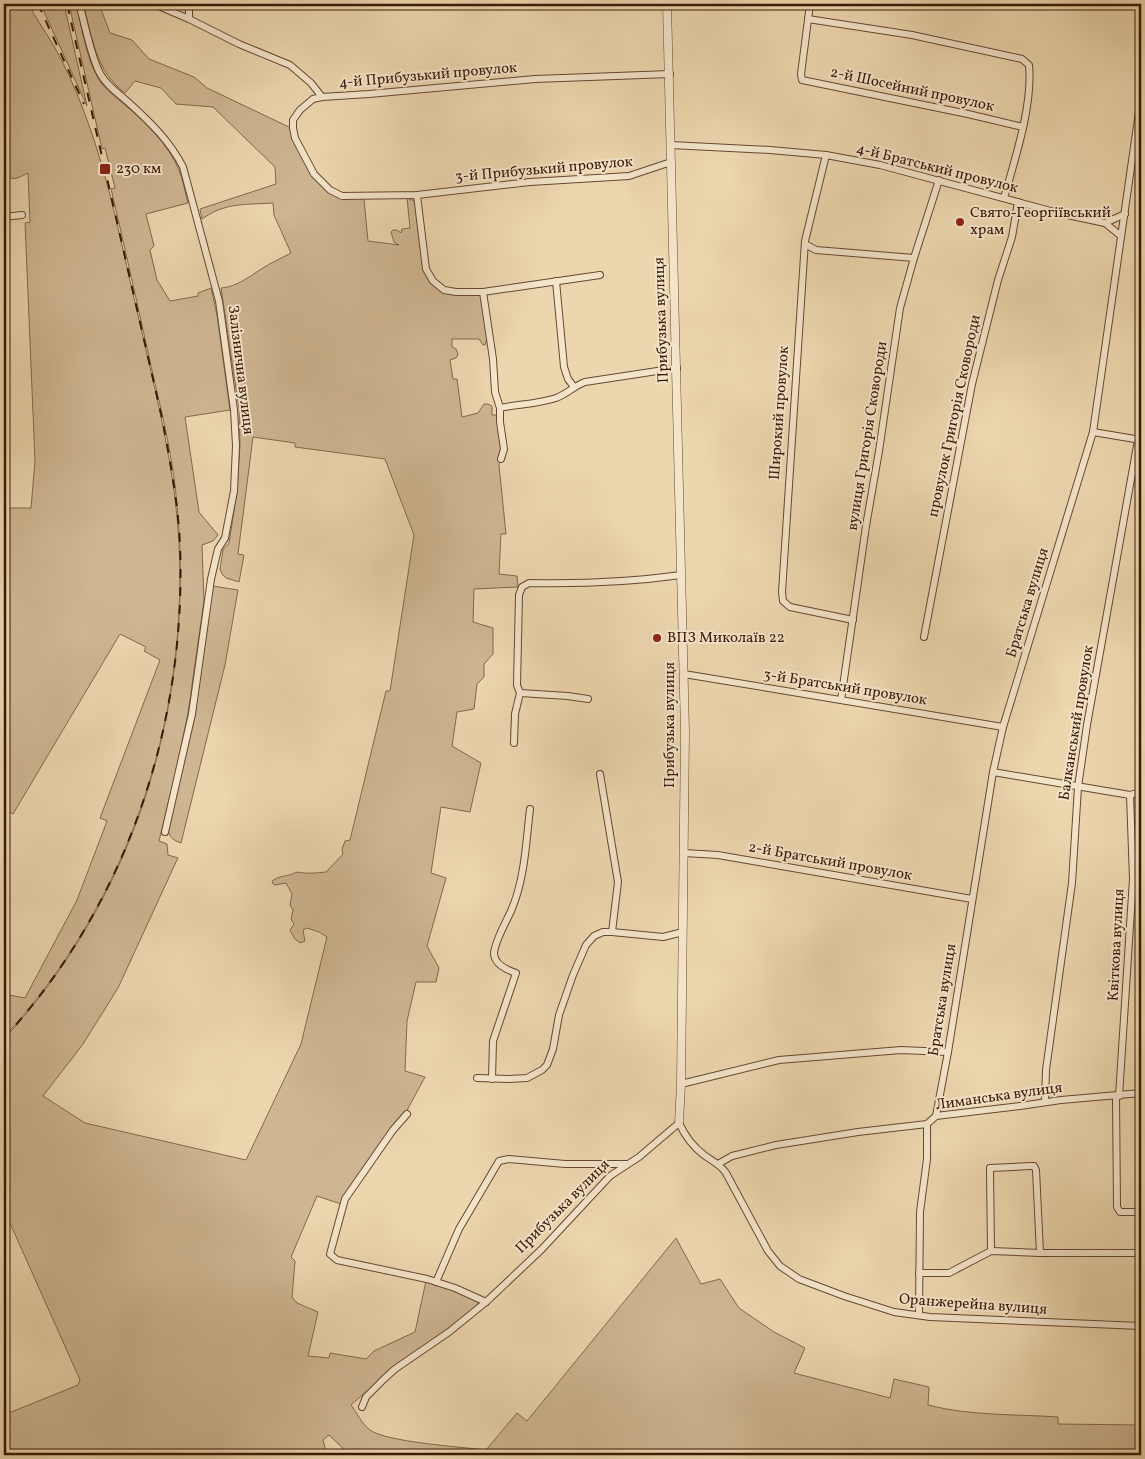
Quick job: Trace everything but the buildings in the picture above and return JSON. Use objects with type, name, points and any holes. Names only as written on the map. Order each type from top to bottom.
[{"type":"street","name":"Залізнична вулиця","points":[[80,4],[100,74],[112,89],[164,137],[175,151],[183,167],[219,301],[234,410],[236,446],[234,492],[225,538],[218,548],[211,579],[192,714],[165,832]]},
{"type":"street","name":"4-й Прибузький провулок","points":[[154,4],[239,44],[290,65],[311,83],[322,96],[369,94],[535,79],[670,74]]},
{"type":"street","points":[[189,4],[189,19]]},
{"type":"street","name":"Прибузька вулиця","points":[[362,1408],[366,1397],[395,1369],[449,1332],[486,1302],[548,1242],[599,1187],[644,1153],[679,1123],[684,853],[684,674],[667,4]]},
{"type":"street","points":[[810,4],[808,19],[912,35],[1022,60],[1028,65],[1030,75],[1023,127],[1004,198]]},
{"type":"street","name":"2-й Шосейний провулок","points":[[808,19],[801,74],[802,80],[1023,127]]},
{"type":"street","name":"3-й Прибузький провулок","points":[[322,96],[313,99],[300,110],[292,124],[295,138],[314,174],[323,185],[336,194],[348,197],[417,195],[530,182],[629,176],[672,162]]},
{"type":"street","name":"Братська вулиця","points":[[936,1116],[993,772],[1003,727],[1093,432],[1141,98]]},
{"type":"street","name":"4-й Братський провулок","points":[[671,146],[770,150],[826,155],[880,164],[1018,202],[1105,223],[1121,236]]},
{"type":"street","name":"Широкий провулок","points":[[826,155],[805,244],[782,598],[784,603],[790,606],[853,620]]},
{"type":"street","name":"вулиця Григорія Сковороди","points":[[841,700],[898,320],[914,258],[939,180]]},
{"type":"street","points":[[417,195],[425,265],[430,278],[436,284],[449,291],[483,292],[600,274]]},
{"type":"street","name":"провулок Григорія Сковороди","points":[[924,637],[972,384],[998,280],[1012,237],[1018,202]]},
{"type":"street","points":[[1105,223],[1125,214]]},
{"type":"street","points":[[4,217],[22,215]]},
{"type":"street","points":[[805,244],[816,250],[914,258]]},
{"type":"street","points":[[556,281],[564,367],[568,380],[574,387]]},
{"type":"street","points":[[483,292],[493,359],[494,388],[500,408],[504,449],[501,459]]},
{"type":"street","points":[[500,408],[538,403],[555,398],[574,387],[590,381],[677,368]]},
{"type":"street","points":[[1093,432],[1140,440]]},
{"type":"street","name":"Балканський провулок","points":[[1045,1102],[1046,1070],[1072,884],[1078,786],[1087,725],[1140,440]]},
{"type":"street","points":[[514,743],[515,714],[520,693],[517,685],[519,595],[522,587],[529,583],[654,579],[681,575]]},
{"type":"street","name":"3-й Братський провулок","points":[[684,674],[1003,727]]},
{"type":"street","points":[[520,693],[588,699]]},
{"type":"street","points":[[993,772],[1130,795],[1141,792]]},
{"type":"street","points":[[600,774],[618,882],[612,932]]},
{"type":"street","name":"Квіткова вулиця","points":[[1130,795],[1133,879],[1117,1096],[1118,1207],[1120,1212],[1124,1213],[1141,1212]]},
{"type":"street","points":[[492,1079],[493,1041],[516,973],[500,965],[494,953],[518,894],[530,809]]},
{"type":"street","name":"2-й Братський провулок","points":[[684,853],[718,856],[972,899]]},
{"type":"street","points":[[478,1078],[527,1078],[542,1070],[547,1064],[553,1049],[559,1015],[573,975],[586,946],[596,934],[612,932],[663,937],[683,932]]},
{"type":"street","points":[[681,1084],[779,1060],[908,1050],[948,1052]]},
{"type":"street","name":"Лиманська вулиця","points":[[718,1164],[732,1156],[776,1145],[858,1132],[928,1124],[936,1116],[1045,1102],[1141,1094]]},
{"type":"street","points":[[406,1114],[344,1199],[330,1254],[337,1260],[436,1282],[486,1302]]},
{"type":"street","name":"Оранжерейна вулиця","points":[[679,1123],[690,1142],[702,1154],[718,1164],[733,1186],[774,1260],[787,1272],[799,1279],[894,1312],[919,1315],[1141,1326]]},
{"type":"street","points":[[919,1315],[920,1212],[928,1159],[928,1124]]},
{"type":"street","points":[[436,1282],[458,1229],[499,1161],[509,1159],[565,1164],[627,1164]]},
{"type":"street","points":[[991,1250],[990,1168],[1034,1166],[1036,1170],[1040,1253]]},
{"type":"street","points":[[920,1273],[949,1273],[991,1250],[1040,1253],[1141,1253]]},
{"type":"shaded area","points":[[4,4],[28,4],[50,39],[78,96],[102,166],[115,215],[169,457],[179,544],[179,611],[173,678],[160,744],[141,808],[115,871],[84,930],[47,986],[4,1037],[4,994],[25,998],[77,900],[107,821],[100,818],[160,660],[144,651],[146,647],[120,634],[13,814],[4,809],[4,508],[31,508],[35,461],[25,223],[30,222],[28,173],[15,178],[4,177]]},
{"type":"shaded area","points":[[40,4],[64,4],[87,106],[41,5],[53,5]]},
{"type":"shaded area","points":[[69,4],[76,4],[88,52],[100,82],[156,134],[169,151],[179,170],[188,203],[146,214],[154,246],[150,250],[157,280],[170,301],[198,296],[198,293],[211,288],[217,315],[230,410],[185,417],[199,512],[218,535],[213,541],[202,545],[204,601],[188,713],[159,841],[167,844],[168,855],[178,858],[118,988],[83,1044],[43,1096],[85,1123],[246,1160],[301,1044],[327,937],[307,928],[303,930],[305,941],[300,943],[294,938],[290,930],[294,924],[291,919],[293,910],[290,905],[292,894],[286,883],[275,885],[272,881],[297,872],[326,872],[343,854],[342,849],[345,841],[350,840],[386,691],[390,691],[414,535],[385,459],[295,447],[295,443],[253,437],[238,554],[244,555],[239,582],[226,578],[222,574],[220,569],[223,550],[229,543],[237,492],[240,445],[239,409],[221,288],[248,278],[291,253],[274,215],[273,203],[228,207],[202,219],[200,209],[276,184],[275,167],[213,107],[176,104],[161,88],[135,81],[125,93],[115,84],[107,74],[96,53],[83,4],[99,4],[110,33],[132,40],[149,59],[194,77],[207,88],[291,128],[294,138],[329,192],[364,199],[368,241],[399,245],[394,242],[391,232],[397,230],[401,233],[402,229],[410,228],[407,198],[415,201],[424,265],[435,286],[482,296],[488,336],[485,345],[479,339],[452,339],[452,347],[456,349],[458,354],[456,358],[450,360],[453,379],[457,379],[462,417],[478,413],[484,404],[492,406],[492,415],[498,415],[502,447],[499,465],[506,534],[501,534],[499,574],[517,576],[518,587],[474,589],[473,622],[493,628],[493,654],[484,664],[484,677],[477,684],[474,709],[457,712],[452,746],[481,763],[470,812],[441,807],[431,873],[446,878],[427,946],[439,968],[436,982],[416,982],[407,1021],[405,1071],[425,1077],[405,1114],[341,1204],[317,1196],[291,1257],[295,1261],[292,1297],[297,1303],[318,1312],[308,1356],[329,1358],[330,1353],[366,1359],[374,1351],[415,1332],[426,1281],[454,1290],[478,1301],[478,1304],[449,1329],[393,1368],[351,1405],[367,1428],[379,1434],[407,1441],[486,1450],[517,1413],[527,1421],[676,1238],[701,1284],[720,1279],[739,1308],[774,1332],[805,1348],[794,1373],[890,1398],[894,1379],[929,1387],[928,1405],[944,1409],[993,1414],[1058,1417],[1058,1424],[1141,1425],[1141,1455],[350,1455],[329,1435],[323,1440],[327,1455],[4,1455],[4,1415],[78,1385],[80,1380],[10,1223],[4,1223],[4,1154],[7,1153],[4,1142],[4,1039],[52,981],[92,918],[125,851],[150,781],[168,709],[178,635],[180,561],[175,486],[170,455],[111,189],[115,188],[105,148],[102,149]]},
{"type":"shaded area","points":[[213,586],[238,590],[225,665],[181,843],[173,839],[168,831],[195,715]]},
{"type":"railway","points":[[38,4],[84,104]]},
{"type":"railway","points":[[4,1038],[47,986],[84,931],[115,871],[140,809],[160,745],[173,679],[179,612],[179,529],[168,450],[67,4]]},
{"type":"place","name":"230 км","points":[[105,169]]},
{"type":"place","name":"Свято-Георгіївський храм","points":[[960,222]]},
{"type":"place","name":"ВПЗ Миколаїв 22","points":[[657,638]]}]
